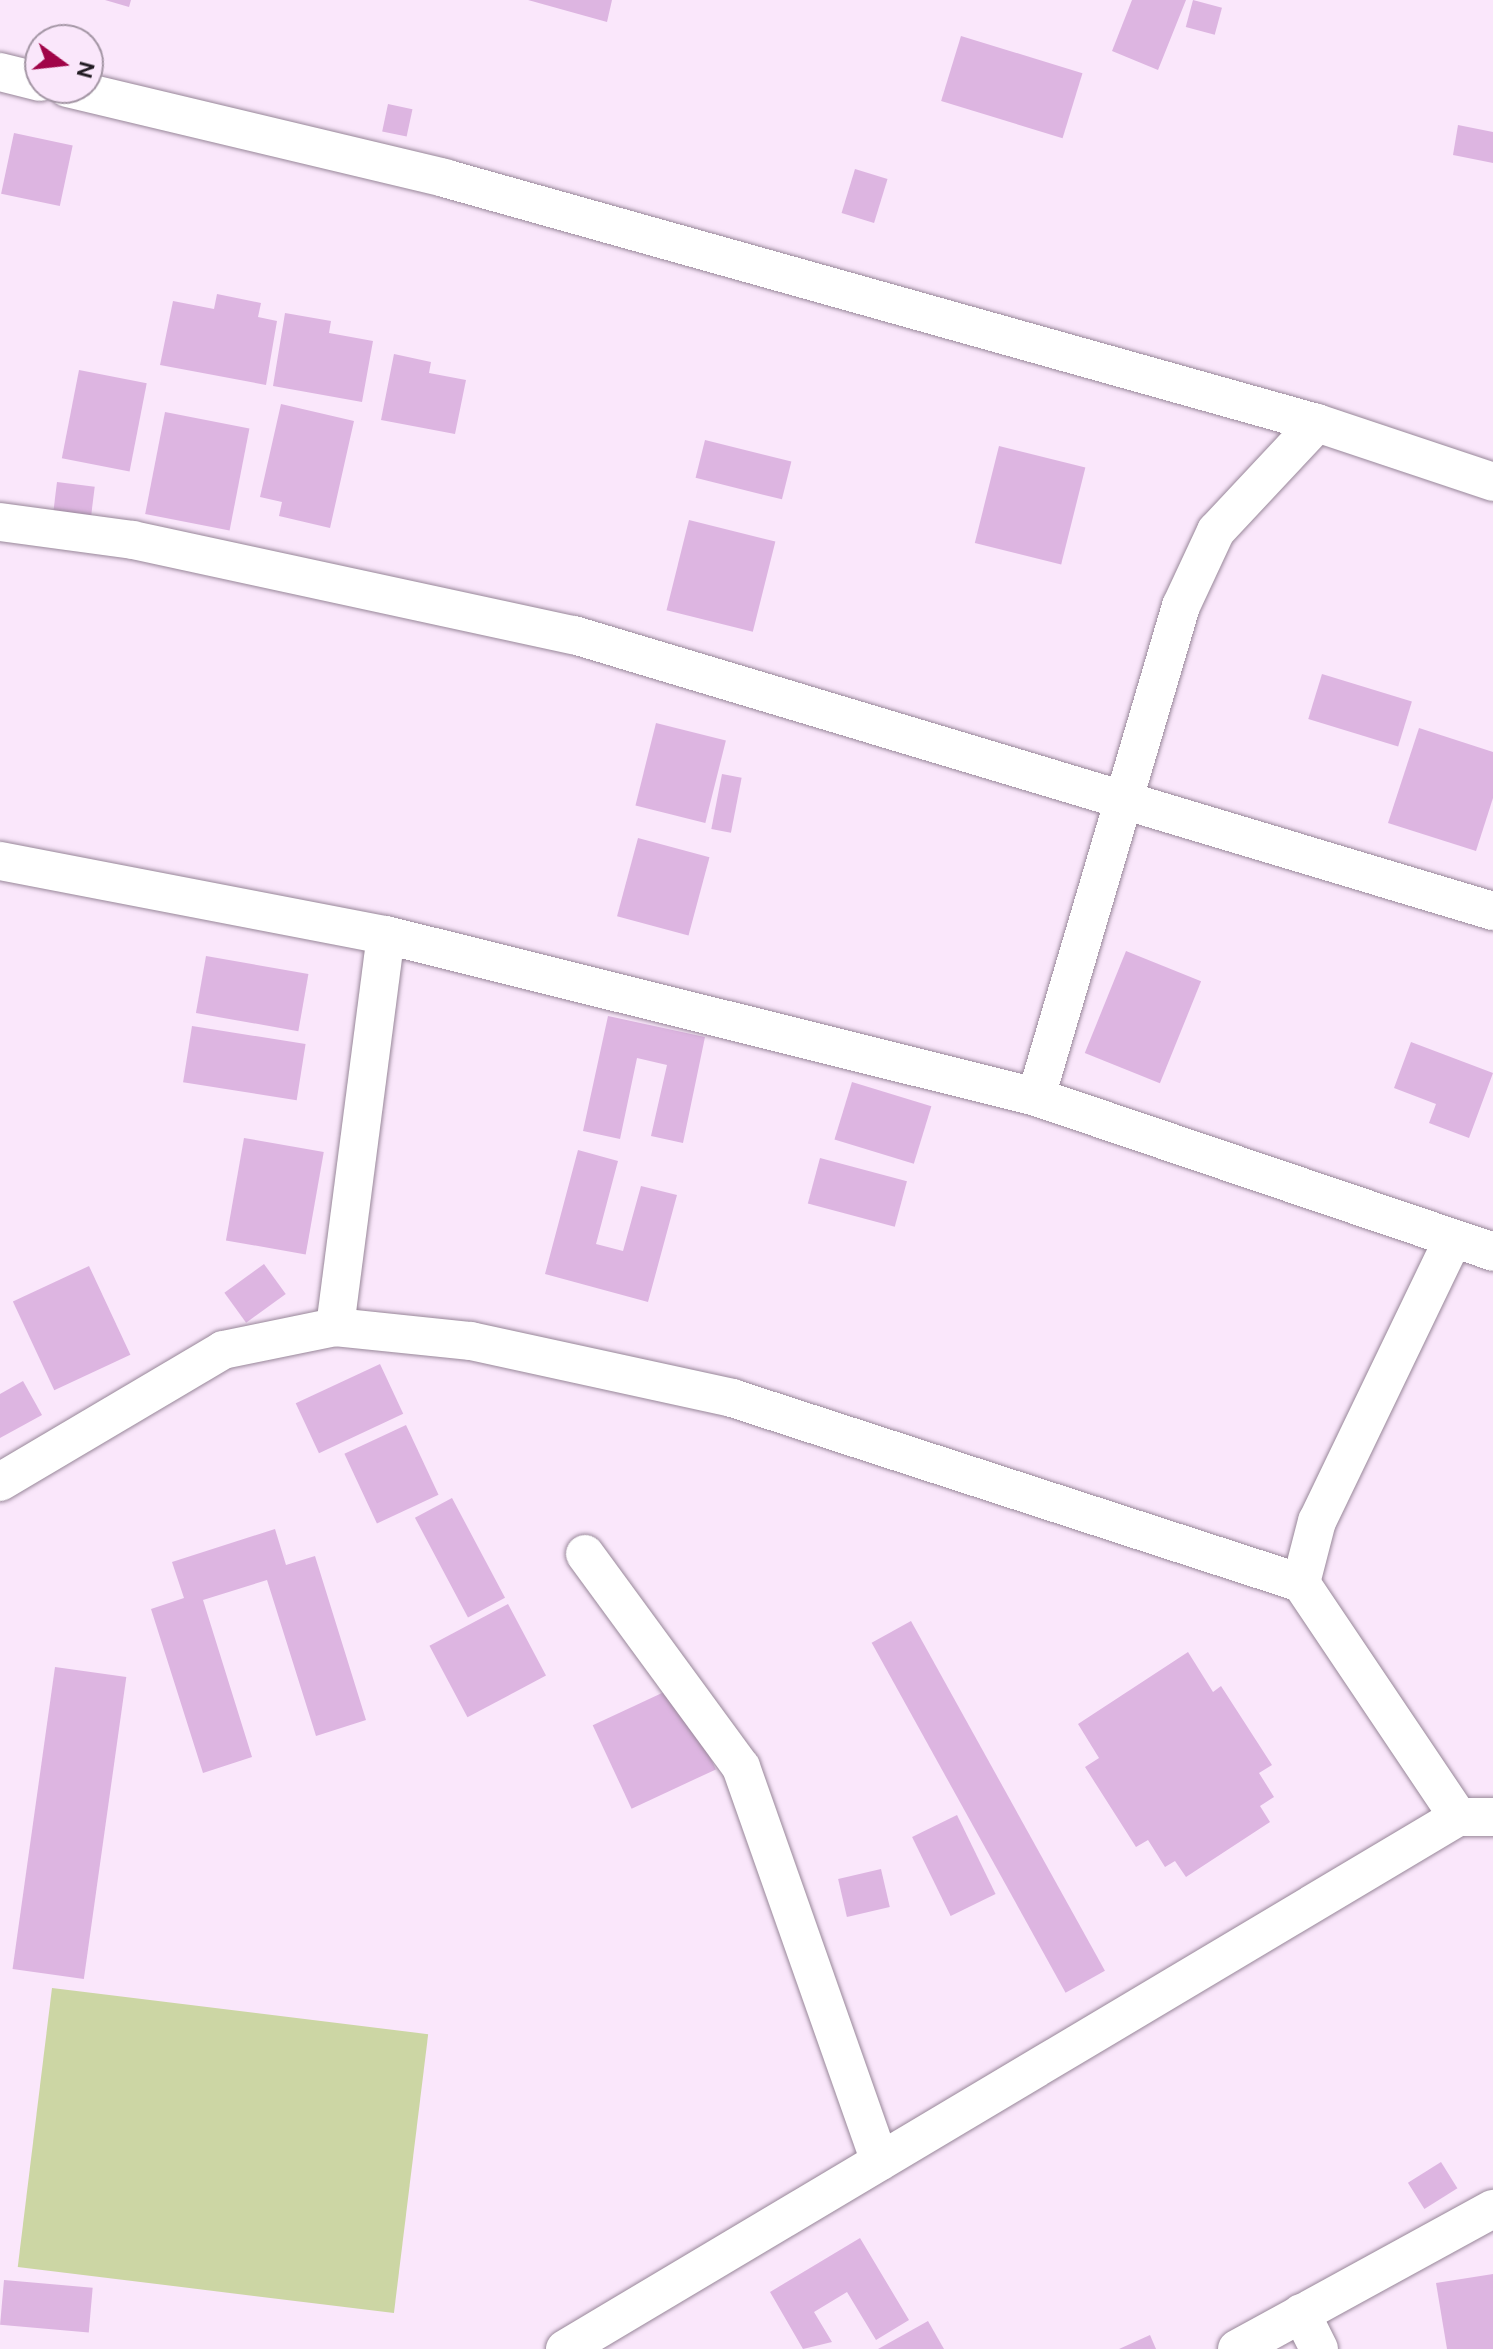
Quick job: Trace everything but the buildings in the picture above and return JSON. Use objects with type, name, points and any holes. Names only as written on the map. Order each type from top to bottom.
[{"type":"street","points":[[0,72],[24,78]]},
{"type":"street","points":[[104,97],[444,178],[1317,423],[1493,482]]},
{"type":"street","points":[[1036,1097],[1120,794],[1181,606],[1216,531],[1317,423]]},
{"type":"street","points":[[0,522],[133,540],[574,635],[1120,794],[1493,911]]},
{"type":"street","points":[[0,861],[386,935],[1036,1097],[1493,1252]]},
{"type":"street","points":[[335,1327],[386,935]]},
{"type":"street","points":[[1301,1583],[1317,1521],[1453,1239]]},
{"type":"street","points":[[0,1482],[223,1350],[335,1327],[471,1341],[732,1398],[1301,1583],[1476,1817],[880,2161],[565,2349]]},
{"type":"street","points":[[585,1554],[741,1767],[880,2161]]},
{"type":"street","points":[[1237,2349],[1493,2209]]},
{"type":"street","points":[[1301,2313],[1319,2349]]},
{"type":"green space","points":[[52,1988],[428,2034],[394,2313],[18,2267]]}]
